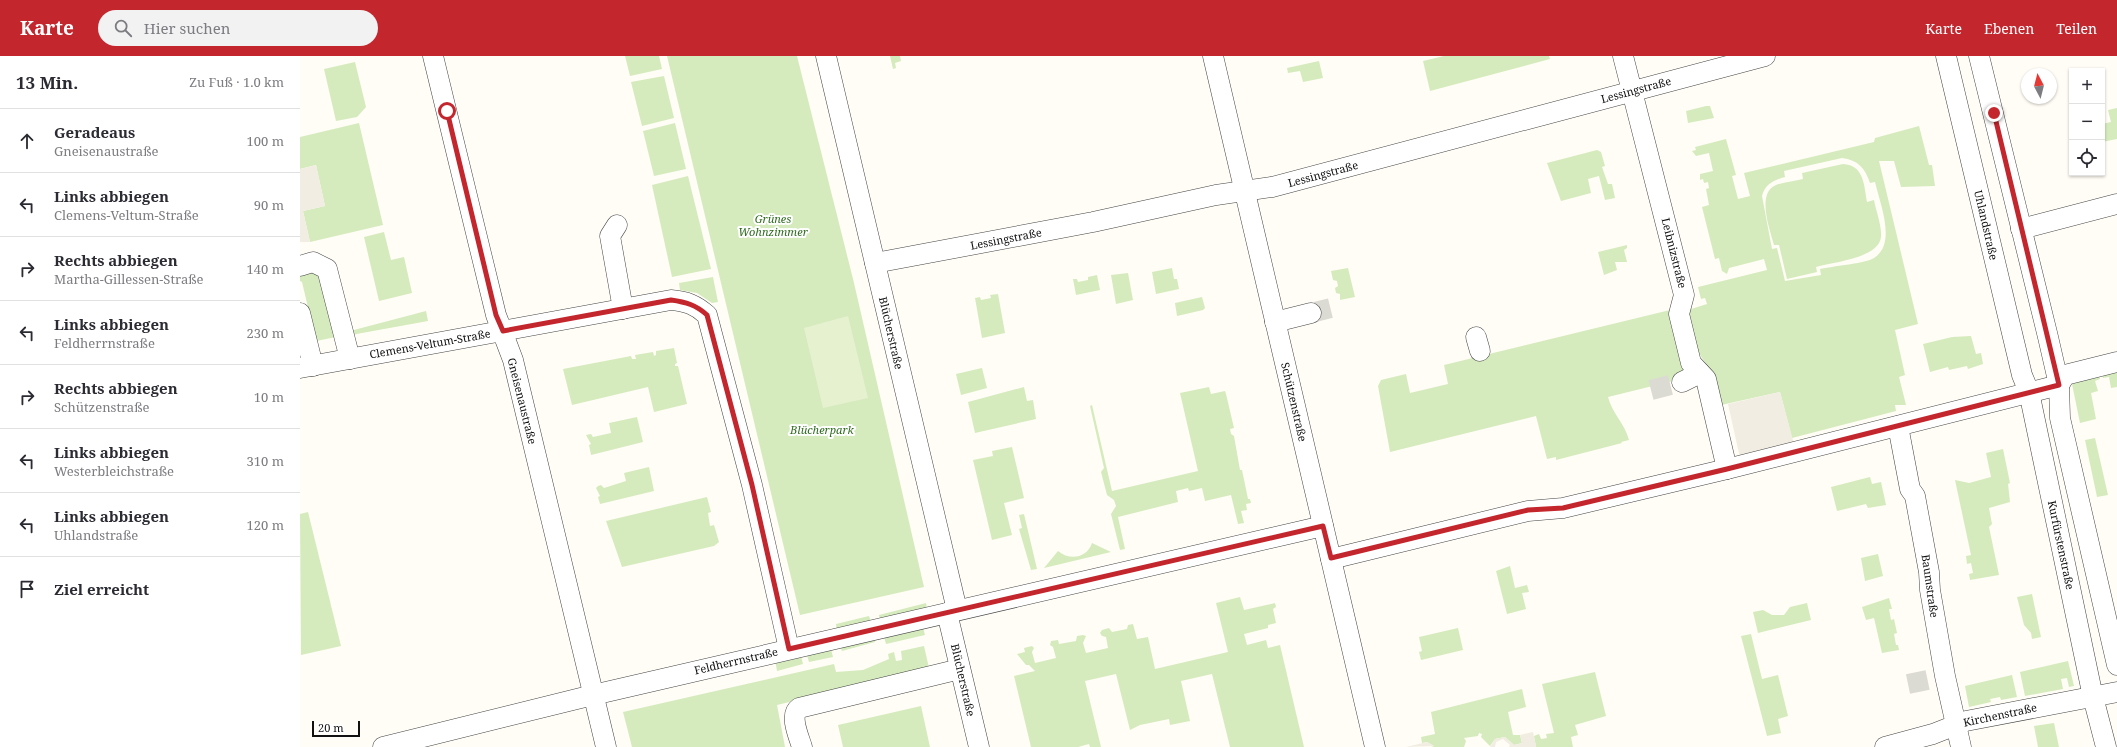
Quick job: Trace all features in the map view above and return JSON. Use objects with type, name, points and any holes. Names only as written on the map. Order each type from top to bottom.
[{"type":"street","name":"Gneisenaustraße","points":[[433,56],[496,315],[513,360],[592,695],[606,747]]},
{"type":"street","name":"Blücherstraße","points":[[826,56],[875,263],[952,612],[960,669],[979,747]]},
{"type":"street","name":"Schützenstraße","points":[[1213,56],[1375,747]]},
{"type":"street","name":"Leibnizstraße","points":[[1623,56],[1684,294],[1679,314],[1691,363],[1706,379],[1727,469]]},
{"type":"street","name":"Lessingstraße","points":[[875,263],[1086,224],[1216,195],[1272,187],[1632,90],[1765,56]]},
{"type":"street","name":"Uhlandstraße","points":[[1946,56],[2022,374],[2029,392]]},
{"type":"street","points":[[1979,56],[2059,385],[2060,418],[2117,664]]},
{"type":"street","points":[[2021,229],[2117,204]]},
{"type":"street","points":[[617,225],[610,236],[623,309]]},
{"type":"street","points":[[300,266],[312,262],[322,265],[328,269],[350,359]]},
{"type":"street","name":"Clemens-Veltum-Straße","points":[[300,314],[306,367],[671,300],[684,301],[698,307],[707,315],[752,485],[789,649]]},
{"type":"street","points":[[1275,322],[1311,313]]},
{"type":"street","points":[[1331,558],[1528,510],[1563,508],[1727,469],[2059,385],[2065,375],[2117,362]]},
{"type":"street","points":[[1682,382],[1700,373]]},
{"type":"street","name":"Kurfürstenstraße","points":[[2029,392],[2093,697],[2106,747]]},
{"type":"street","name":"Baumstraße","points":[[1898,426],[1910,489],[1915,496],[1928,564],[1939,678],[1956,725],[1961,747]]},
{"type":"street","name":"Feldherrnstraße","points":[[383,747],[592,695],[1323,526]]},
{"type":"street","points":[[802,747],[794,716],[796,710],[803,706],[960,669]]},
{"type":"street","points":[[2093,697],[2117,692]]},
{"type":"street","name":"Kirchenstraße","points":[[1885,747],[1975,719],[2093,697]]},
{"type":"green space","points":[[625,56],[659,56],[662,69],[630,76]]},
{"type":"green space","name":"Blücherpark","points":[[667,56],[797,56],[854,283],[924,587],[800,615]]},
{"type":"green space","points":[[890,56],[900,56],[901,61],[895,63],[896,68],[893,69]]},
{"type":"green space","points":[[1444,56],[1549,56],[1550,59],[1430,91],[1423,61]]},
{"type":"green space","points":[[1319,61],[1323,78],[1303,82],[1300,71],[1288,73],[1287,68]]},
{"type":"green space","points":[[355,62],[366,107],[357,117],[336,121],[324,69]]},
{"type":"green space","points":[[664,76],[674,118],[642,126],[631,82]]},
{"type":"green space","points":[[1710,106],[1714,118],[1688,123],[1686,111]]},
{"type":"green space","points":[[2117,108],[2117,139],[2105,141],[2105,123],[2111,122],[2108,110]]},
{"type":"green space","points":[[359,123],[383,225],[310,242],[303,211],[325,206],[316,165],[300,169],[300,137]]},
{"type":"green space","points":[[675,123],[686,169],[654,176],[643,131]]},
{"type":"green space","points":[[1919,126],[1929,165],[1932,165],[1935,186],[1901,187],[1894,161],[1879,161],[1918,324],[1895,330],[1905,375],[1899,377],[1906,405],[1895,405],[1896,411],[1792,438],[1780,392],[1721,405],[1713,374],[1698,352],[1688,310],[1707,304],[1705,298],[1701,299],[1698,287],[1767,270],[1764,259],[1729,268],[1727,274],[1722,271],[1719,258],[1715,259],[1702,207],[1709,205],[1706,189],[1709,188],[1708,182],[1704,183],[1703,179],[1700,180],[1700,174],[1713,171],[1709,153],[1696,156],[1692,151],[1696,150],[1695,147],[1726,139],[1736,175],[1732,176],[1738,199],[1750,196],[1744,173],[1874,142],[1875,138]],"holes":[[[1842,158],[1857,163],[1863,169],[1870,183],[1875,182],[1883,213],[1886,235],[1884,245],[1880,253],[1872,259],[1861,262],[1820,269],[1821,275],[1785,281],[1777,248],[1772,249],[1762,196],[1765,188],[1770,183],[1785,177],[1784,171]]]},
{"type":"green space","points":[[1597,150],[1601,152],[1605,166],[1602,167],[1608,184],[1612,184],[1615,198],[1605,200],[1599,176],[1588,179],[1591,193],[1561,201],[1547,163]]},
{"type":"green space","points":[[1843,164],[1850,165],[1859,172],[1864,183],[1867,202],[1874,200],[1881,233],[1878,244],[1873,250],[1854,258],[1816,267],[1817,272],[1787,279],[1779,245],[1774,245],[1766,212],[1767,196],[1770,189],[1782,183],[1803,179],[1802,173]]},
{"type":"green space","points":[[688,176],[711,269],[672,277],[652,185]]},
{"type":"green space","points":[[384,232],[391,260],[404,257],[412,293],[379,301],[364,237]]},
{"type":"green space","points":[[1627,245],[1627,248],[1624,250],[1627,262],[1615,262],[1617,270],[1604,275],[1598,252]]},
{"type":"green space","points":[[317,268],[336,337],[316,341],[302,282],[300,281],[300,272]]},
{"type":"green space","points":[[1172,268],[1174,279],[1177,279],[1179,289],[1156,294],[1152,272]]},
{"type":"green space","points":[[1348,268],[1355,297],[1340,300],[1340,294],[1336,293],[1335,288],[1338,286],[1337,281],[1333,280],[1331,271]]},
{"type":"green space","points":[[1128,273],[1133,300],[1116,304],[1111,275]]},
{"type":"green space","points":[[1097,275],[1100,290],[1076,295],[1073,279],[1077,279],[1078,282],[1088,280],[1088,277]]},
{"type":"green space","points":[[713,277],[718,302],[712,303],[697,293],[680,290],[679,283]]},
{"type":"green space","points":[[998,294],[1005,333],[982,338],[975,298],[980,297],[981,300],[991,298],[990,295]]},
{"type":"green space","points":[[1202,297],[1205,308],[1203,310],[1177,316],[1175,303]]},
{"type":"green space","points":[[1670,310],[1687,373],[1681,379],[1608,397],[1612,408],[1625,429],[1629,440],[1556,460],[1556,457],[1547,459],[1536,416],[1390,452],[1378,386],[1381,380],[1406,374],[1410,393],[1448,384],[1444,365]]},
{"type":"green space","points":[[426,311],[428,321],[351,335],[350,331]]},
{"type":"green space","points":[[848,316],[868,398],[823,408],[804,328]]},
{"type":"green space","points":[[1971,336],[1976,354],[1981,353],[1983,364],[1968,369],[1967,366],[1949,370],[1948,367],[1930,372],[1923,344],[1952,337]]},
{"type":"green space","points":[[674,348],[677,363],[675,366],[678,366],[687,404],[654,412],[648,387],[572,405],[563,369],[631,356],[632,359],[636,359],[635,355],[653,352],[654,356],[656,355],[656,351]]},
{"type":"green space","points":[[982,368],[987,388],[961,395],[956,374]]},
{"type":"green space","points":[[2117,368],[2117,387],[2111,388],[2109,377],[2103,378],[2102,372]]},
{"type":"green space","points":[[2098,373],[2100,379],[2095,381],[2098,391],[2091,393],[2096,419],[2080,423],[2072,384],[2077,383],[2076,379]]},
{"type":"green space","points":[[1024,387],[1027,401],[1033,400],[1036,419],[975,433],[968,402]]},
{"type":"green space","points":[[1209,387],[1211,394],[1225,391],[1226,394],[1234,428],[1230,429],[1231,434],[1234,436],[1240,470],[1242,470],[1248,499],[1250,499],[1251,503],[1246,504],[1247,510],[1241,511],[1244,523],[1238,524],[1231,495],[1205,501],[1202,488],[1189,491],[1188,488],[1176,491],[1178,502],[1118,517],[1125,549],[1120,550],[1111,514],[1116,506],[1114,500],[1107,495],[1101,472],[1104,468],[1090,406],[1092,405],[1112,491],[1198,471],[1180,393]]},
{"type":"green space","points":[[637,417],[643,442],[591,455],[589,445],[591,444],[586,435],[591,434],[593,437],[611,433],[609,423]]},
{"type":"green space","points":[[2095,438],[2108,495],[2097,497],[2085,440]]},
{"type":"green space","points":[[1012,447],[1024,498],[1004,503],[1012,535],[992,540],[973,460],[993,456],[992,451]]},
{"type":"green space","points":[[2003,449],[2010,483],[2008,484],[2010,502],[1989,508],[1992,524],[1989,527],[1999,575],[1970,580],[1969,574],[1973,573],[1971,563],[1967,564],[1966,556],[1971,555],[1955,480],[1969,483],[1991,477],[1986,453]]},
{"type":"green space","points":[[649,467],[654,491],[600,504],[598,497],[600,496],[596,488],[598,486],[601,485],[604,488],[626,481],[624,473]]},
{"type":"green space","points":[[1870,477],[1872,484],[1881,482],[1886,505],[1868,508],[1866,504],[1837,511],[1831,487]]},
{"type":"green space","points":[[707,497],[711,512],[708,513],[710,526],[714,525],[719,542],[714,546],[622,567],[606,521]]},
{"type":"green space","points":[[308,512],[341,646],[301,655],[300,514]]},
{"type":"green space","points":[[1024,514],[1037,569],[1031,570],[1019,529],[1022,528],[1019,515]]},
{"type":"green space","points":[[1092,543],[1111,552],[1044,568],[1058,551],[1068,556],[1078,556],[1086,552]]},
{"type":"green space","points":[[1878,554],[1883,576],[1865,581],[1861,558]]},
{"type":"green space","points":[[1510,566],[1515,588],[1527,585],[1529,592],[1522,593],[1526,609],[1507,614],[1496,571]]},
{"type":"green space","points":[[2032,594],[2041,637],[2032,639],[2031,633],[2024,625],[2017,597]]},
{"type":"green space","points":[[1240,597],[1244,610],[1275,603],[1276,607],[1273,609],[1276,623],[1268,625],[1268,628],[1244,634],[1247,645],[1266,640],[1268,648],[1280,645],[1304,747],[1230,747],[1212,674],[1181,681],[1190,721],[1170,725],[1169,719],[1140,725],[1130,730],[1116,674],[1085,681],[1101,747],[1090,747],[1089,744],[1078,747],[1031,747],[1014,676],[1035,671],[1029,665],[1026,665],[1017,654],[1025,652],[1024,648],[1032,646],[1034,648],[1032,652],[1035,663],[1056,658],[1053,647],[1050,645],[1051,641],[1058,640],[1059,644],[1076,641],[1077,636],[1083,635],[1086,636],[1083,643],[1086,653],[1108,648],[1106,637],[1102,636],[1100,633],[1102,630],[1109,628],[1112,632],[1127,629],[1128,625],[1133,624],[1137,639],[1148,637],[1155,669],[1228,652],[1216,603]]},
{"type":"green space","points":[[1889,598],[1892,609],[1889,609],[1891,620],[1894,619],[1897,633],[1894,634],[1896,645],[1898,645],[1899,650],[1882,653],[1874,618],[1866,620],[1862,607]]},
{"type":"green space","points":[[926,603],[927,608],[880,620],[879,615]]},
{"type":"green space","points":[[1807,603],[1811,620],[1758,633],[1753,612],[1763,610],[1772,615],[1784,615],[1790,607]]},
{"type":"green space","points":[[869,616],[872,624],[837,632],[836,624]]},
{"type":"green space","points":[[922,624],[925,635],[886,644],[883,633]]},
{"type":"green space","points":[[1458,628],[1463,650],[1421,660],[1419,652],[1422,651],[1419,637]]},
{"type":"green space","points":[[873,633],[875,642],[842,651],[839,641]]},
{"type":"green space","points":[[1751,634],[1762,679],[1778,675],[1788,716],[1778,719],[1781,733],[1767,736],[1741,636]]},
{"type":"green space","points":[[830,646],[833,657],[809,662],[806,652]]},
{"type":"green space","points":[[924,646],[929,668],[777,705],[785,747],[632,747],[623,712],[834,664],[836,672],[863,670],[889,659],[888,654],[894,652],[896,661],[902,660],[901,651]]},
{"type":"green space","points":[[800,653],[803,664],[777,671],[775,659]]},
{"type":"green space","points":[[2068,661],[2074,686],[2069,687],[2067,678],[2061,679],[2063,689],[2025,696],[2020,672]]},
{"type":"green space","points":[[1595,672],[1606,716],[1575,725],[1578,735],[1571,737],[1573,747],[1536,747],[1534,736],[1539,734],[1541,739],[1547,738],[1546,734],[1554,733],[1542,684]]},
{"type":"green space","points":[[2012,675],[2017,697],[2001,700],[2000,697],[1990,699],[1991,702],[1969,707],[1965,686]]},
{"type":"green space","points":[[1522,689],[1526,707],[1508,712],[1513,735],[1520,735],[1522,743],[1514,745],[1505,737],[1495,739],[1490,746],[1481,737],[1482,734],[1479,733],[1478,736],[1464,738],[1466,741],[1464,747],[1431,747],[1434,746],[1427,742],[1422,743],[1421,737],[1435,734],[1431,712]]},
{"type":"green space","points":[[921,706],[930,747],[843,747],[838,725]]},
{"type":"green space","points":[[2054,723],[2059,747],[2038,747],[2034,726]]},
{"type":"shaded area","points":[[316,165],[325,206],[303,211],[310,242],[300,242],[300,169]]},
{"type":"shaded area","points":[[1780,392],[1794,444],[1740,458],[1728,404]]},
{"type":"shaded area","points":[[1533,732],[1536,747],[1509,747],[1510,745],[1503,739],[1496,742],[1495,747],[1490,747],[1495,739],[1505,737],[1514,745],[1522,743],[1520,735]]},
{"type":"shaded area","points":[[1427,742],[1434,746],[1406,747]]},
{"type":"tunnel","points":[[1311,313],[1339,306]]},
{"type":"tunnel","points":[[1651,390],[1682,382]]},
{"type":"tunnel","points":[[1908,684],[1932,679]]},
{"type":"route","points":[[447,111],[496,315],[503,331],[671,300],[684,301],[698,307],[707,315],[752,485],[789,649],[1323,526],[1331,558],[1528,510],[1563,508],[1727,469],[2059,385],[1994,113]]},
{"type":"park label","name":"Grünes Wohnzimmer","points":[[773,225]]}]
